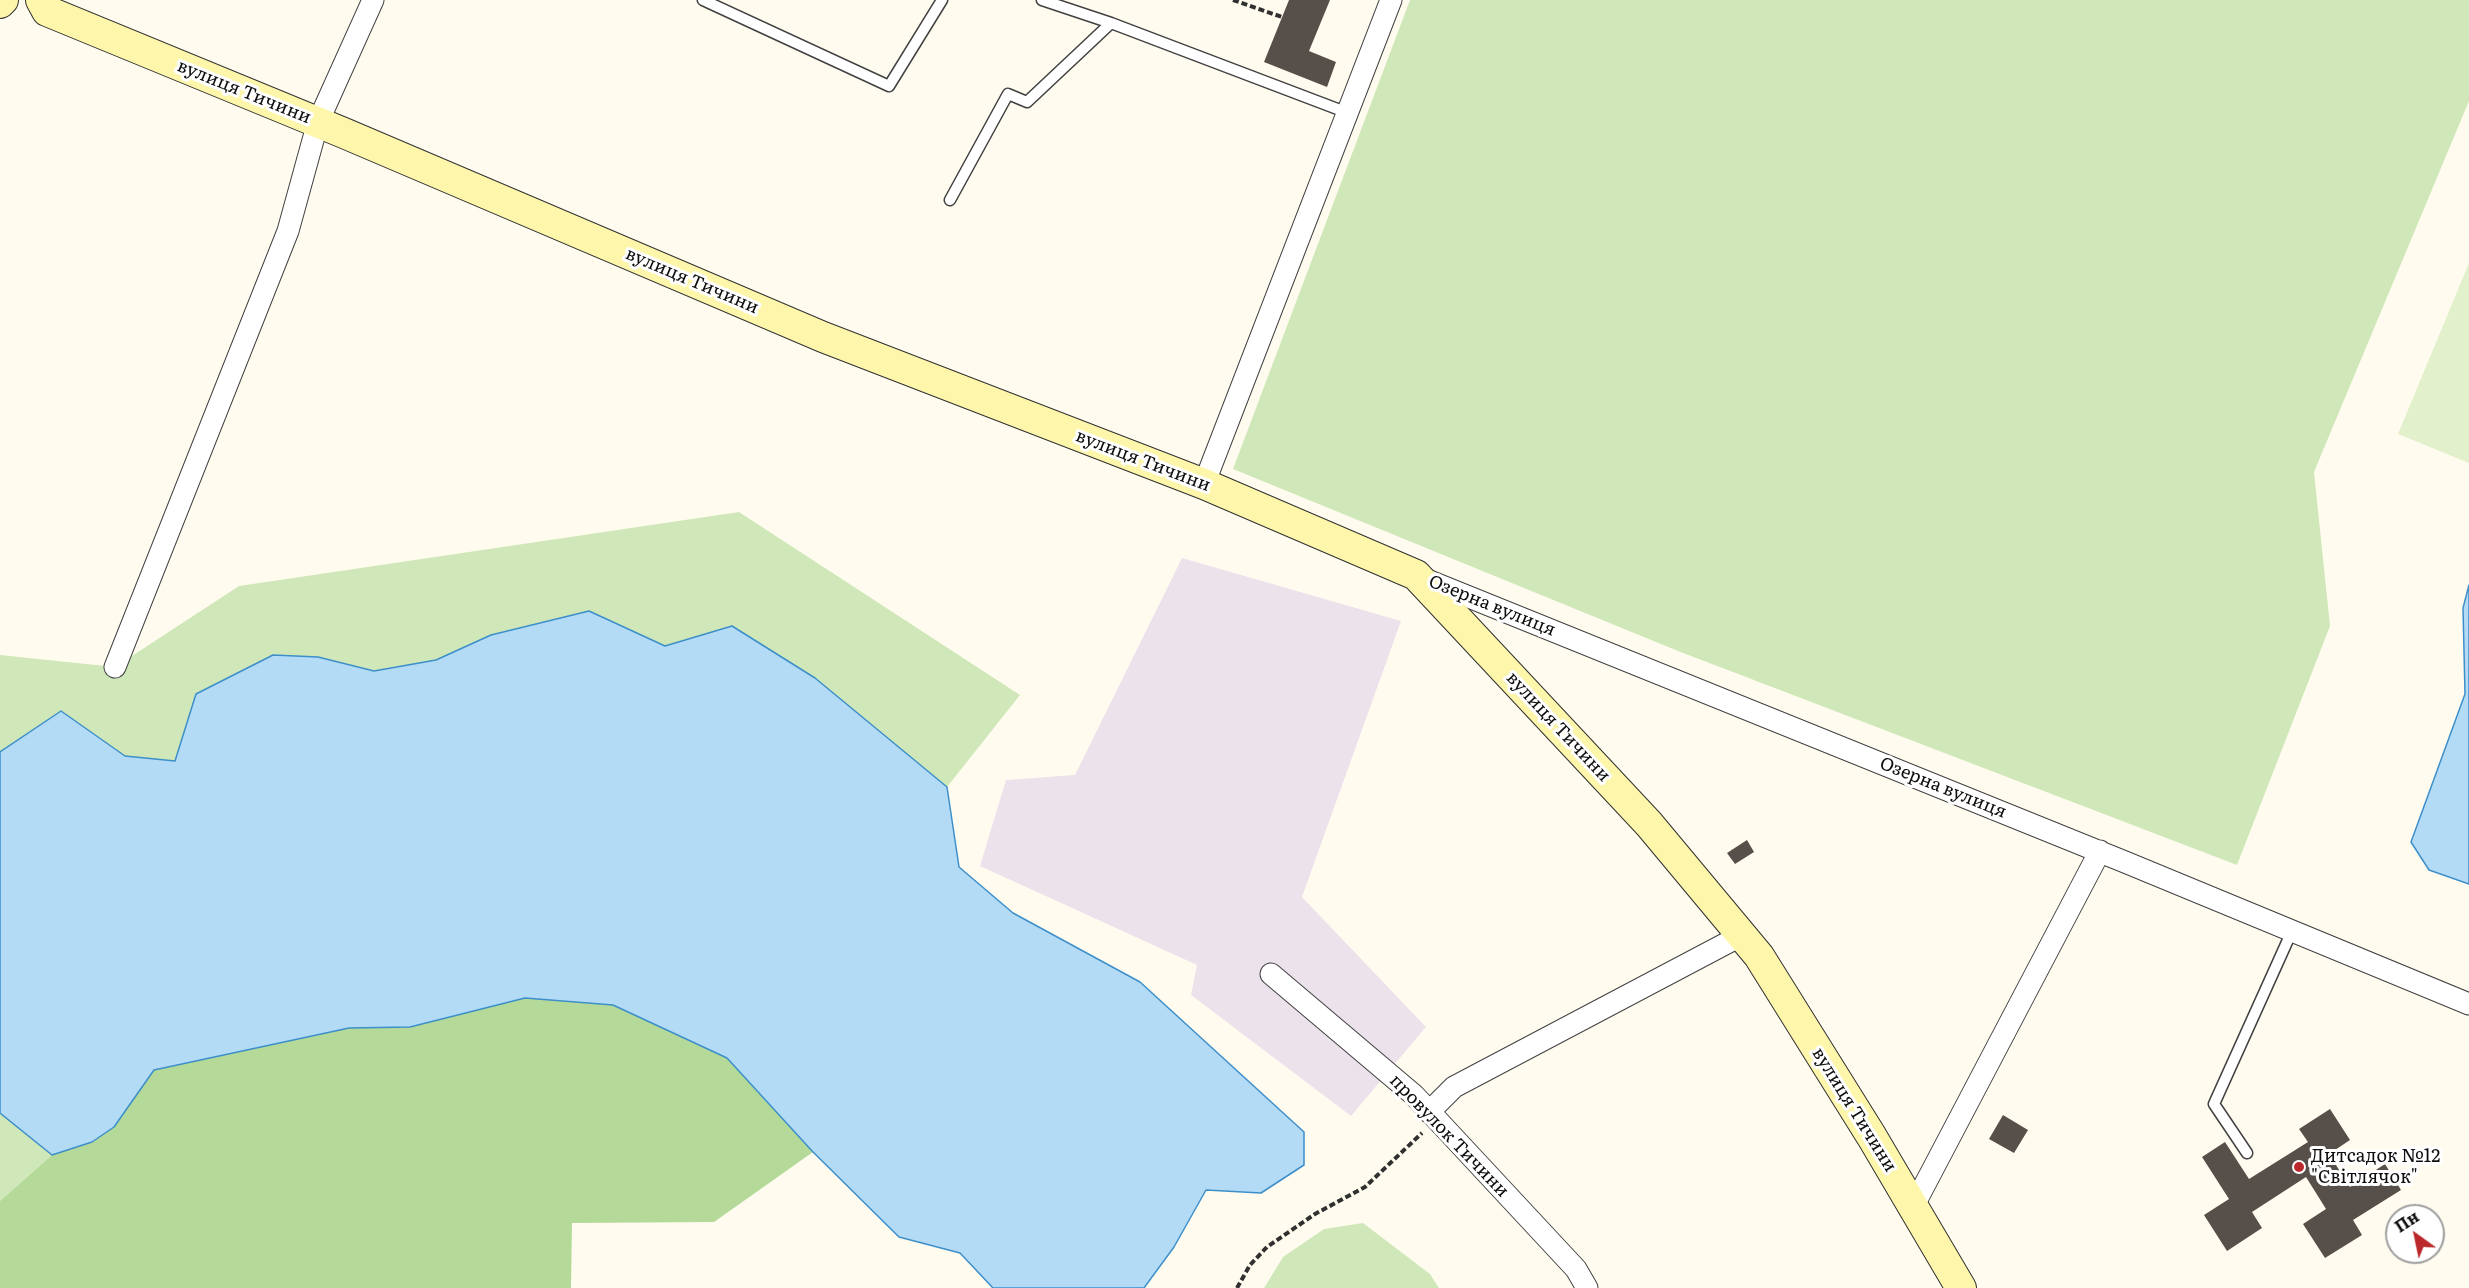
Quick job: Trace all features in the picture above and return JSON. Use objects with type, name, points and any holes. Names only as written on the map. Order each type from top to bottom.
[{"type":"street","name":"вулиця Тичини","points":[[41,0],[47,11],[318,122],[824,337],[1204,484],[1416,575],[1649,824],[1759,956],[1961,1288]]},
{"type":"street","points":[[116,667],[288,231],[318,122],[373,0]]},
{"type":"street","points":[[1204,484],[1391,0]]},
{"type":"street","name":"Озерна вулиця","points":[[1416,575],[2100,851],[2469,1004]]},
{"type":"street","points":[[1913,1207],[2100,851]]},
{"type":"street","points":[[1429,1112],[1454,1087],[1742,935]]},
{"type":"street","name":"провулок Тичини","points":[[1271,974],[1414,1095],[1576,1269],[1587,1288]]},
{"type":"lane","points":[[703,0],[889,86],[942,0]]},
{"type":"lane","points":[[1042,0],[1111,23],[1348,113]]},
{"type":"lane","points":[[950,200],[1008,94],[1027,102],[1111,23]]},
{"type":"lane","points":[[2247,1153],[2214,1104],[2292,931]]},
{"type":"path","points":[[1233,0],[1282,17]]},
{"type":"path","points":[[1237,1288],[1250,1265],[1267,1247],[1315,1214],[1365,1187],[1421,1136],[1429,1112]]},
{"type":"shaded area","points":[[1182,558],[1401,621],[1302,897],[1426,1027],[1351,1116],[1191,995],[1197,965],[980,866],[1006,780],[1075,775]]},
{"type":"green space","points":[[1410,0],[2469,0],[2469,101],[2314,472],[2330,626],[2237,865],[1678,651],[1233,469]]},
{"type":"green space","points":[[2469,263],[2469,463],[2398,434]]},
{"type":"green space","points":[[739,512],[1020,695],[947,787],[886,737],[732,626],[665,646],[589,611],[491,635],[436,660],[374,671],[318,657],[196,694],[175,761],[125,756],[61,711],[0,752],[0,655],[115,667],[239,586]]},
{"type":"green space","points":[[525,998],[613,1005],[727,1058],[813,1152],[714,1222],[572,1223],[571,1288],[0,1288],[0,1201],[52,1155],[92,1142],[114,1127],[154,1070],[349,1028],[410,1027]]},
{"type":"green space","points":[[0,1113],[52,1155],[0,1201]]},
{"type":"green space","points":[[1363,1223],[1430,1274],[1439,1288],[1264,1288],[1283,1257],[1324,1229]]},
{"type":"water","points":[[2469,585],[2469,884],[2429,870],[2411,842],[2465,694],[2463,608]]},
{"type":"water","points":[[589,611],[665,646],[732,626],[815,678],[947,787],[959,867],[1013,913],[1140,982],[1304,1132],[1304,1165],[1261,1193],[1206,1190],[1174,1247],[1144,1288],[993,1288],[960,1253],[899,1237],[813,1152],[727,1058],[613,1005],[525,998],[410,1027],[349,1028],[154,1070],[114,1127],[92,1142],[52,1155],[0,1113],[0,752],[61,711],[125,756],[175,761],[196,694],[273,655],[318,657],[374,671],[436,660],[491,635]]},
{"type":"building","points":[[1289,0],[1330,0],[1309,51],[1336,62],[1327,87],[1264,62]]},
{"type":"building","points":[[1747,840],[1754,852],[1735,864],[1727,853]]},
{"type":"building","points":[[2330,1109],[2350,1140],[2329,1154],[2350,1187],[2385,1164],[2401,1190],[2353,1220],[2362,1235],[2325,1258],[2303,1224],[2326,1209],[2306,1177],[2252,1212],[2262,1228],[2227,1251],[2204,1215],[2229,1199],[2202,1157],[2225,1142],[2249,1179],[2308,1142],[2299,1129]]},
{"type":"building","points":[[2003,1115],[2028,1130],[2014,1153],[1989,1139]]},
{"type":"place","name":"Дитсадок №12 \"Світлячок\"","points":[[2299,1167]]}]
